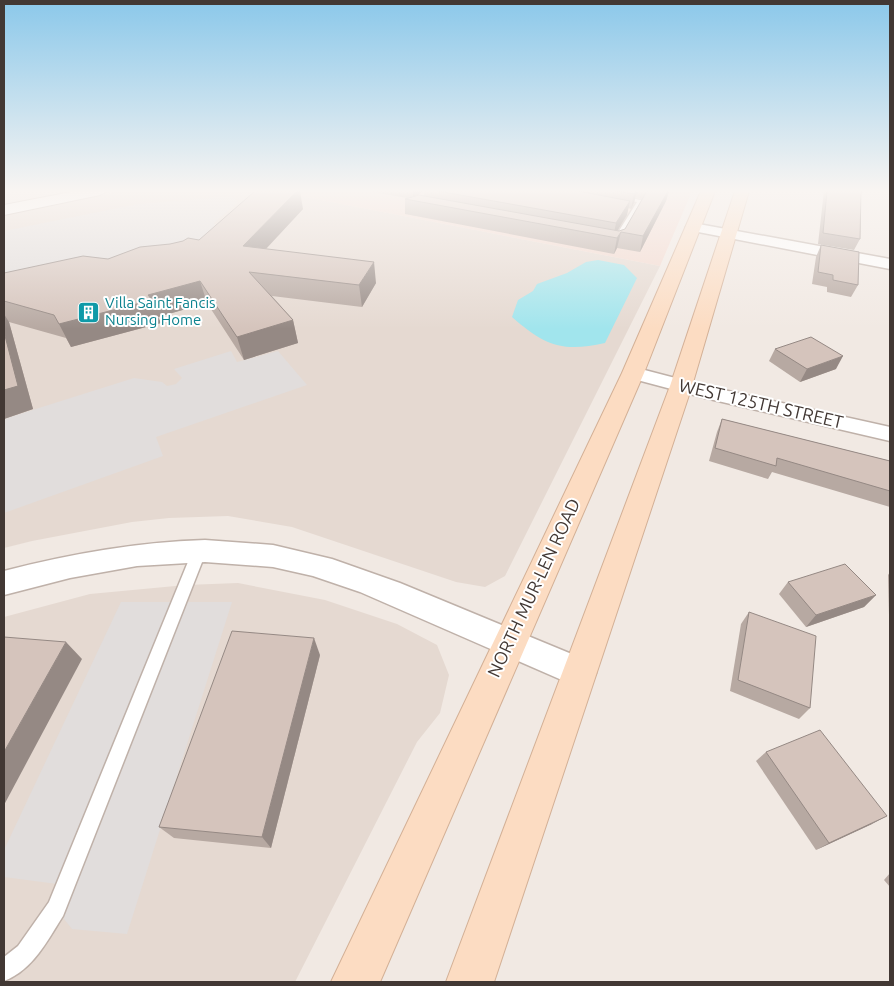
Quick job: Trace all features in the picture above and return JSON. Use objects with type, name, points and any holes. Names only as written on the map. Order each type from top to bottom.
[{"type":"main road","name":"NORTH MUR-LEN ROAD","points":[[355,982],[633,373],[690,237]]},
{"type":"main road","points":[[470,982],[681,386],[728,237]]},
{"type":"street","points":[[745,237],[890,264]]},
{"type":"street","name":"WEST 125TH STREET","points":[[633,373],[681,386],[890,434]]},
{"type":"street","points":[[4,583],[72,565],[165,552],[272,556],[315,565],[357,578],[580,673]]},
{"type":"lane","points":[[606,241],[616,243],[620,237]]},
{"type":"lane","points":[[4,970],[26,954],[56,908],[199,552]]},
{"type":"shaded area","points":[[4,237],[511,237],[660,266],[505,576],[485,587],[456,582],[292,527],[228,516],[169,518],[132,522],[4,548]]},
{"type":"shaded area","points":[[4,237],[219,237],[211,244],[4,290]]},
{"type":"shaded area","points":[[511,237],[672,237],[660,266]]},
{"type":"shaded area","points":[[231,351],[237,362],[278,351],[307,385],[156,437],[163,456],[4,513],[4,419],[134,378],[162,382],[167,386],[176,384],[182,378],[174,369]]},
{"type":"shaded area","points":[[238,583],[325,600],[397,624],[437,645],[449,675],[440,713],[417,742],[295,982],[4,982],[4,617],[90,594],[186,585]]},
{"type":"shaded area","points":[[121,602],[232,602],[127,934],[72,929],[56,909],[65,885],[4,877],[4,850]]},
{"type":"water","points":[[598,260],[624,265],[637,278],[605,343],[577,347],[565,347],[554,344],[523,327],[512,317],[518,300],[533,291],[537,284],[567,273],[586,262]]},
{"type":"building","points":[[202,237],[252,237],[243,246],[374,262],[359,285],[249,272],[293,320],[237,337],[200,281],[148,295],[152,300],[59,324],[54,315],[4,301],[4,273],[83,256],[108,259],[140,247],[170,244],[188,238],[199,240]]},
{"type":"building","points":[[821,245],[859,252],[858,285],[833,280],[833,275],[818,272]]},
{"type":"building","points":[[4,332],[18,386],[4,390]]},
{"type":"building","points":[[811,337],[843,356],[807,369],[775,349]]},
{"type":"building","points":[[722,419],[890,461],[890,491],[777,458],[776,466],[715,448]]},
{"type":"building","points":[[845,564],[876,595],[816,615],[788,582]]},
{"type":"building","points":[[749,612],[816,636],[810,708],[738,680]]},
{"type":"building","points":[[232,631],[314,638],[262,837],[159,827]]},
{"type":"building","points":[[4,637],[66,642],[4,752]]},
{"type":"building","points":[[820,730],[887,816],[829,843],[766,752]]},
{"type":"place","name":"Villa Saint Fancis Nursing Home","points":[[89,312]]}]
